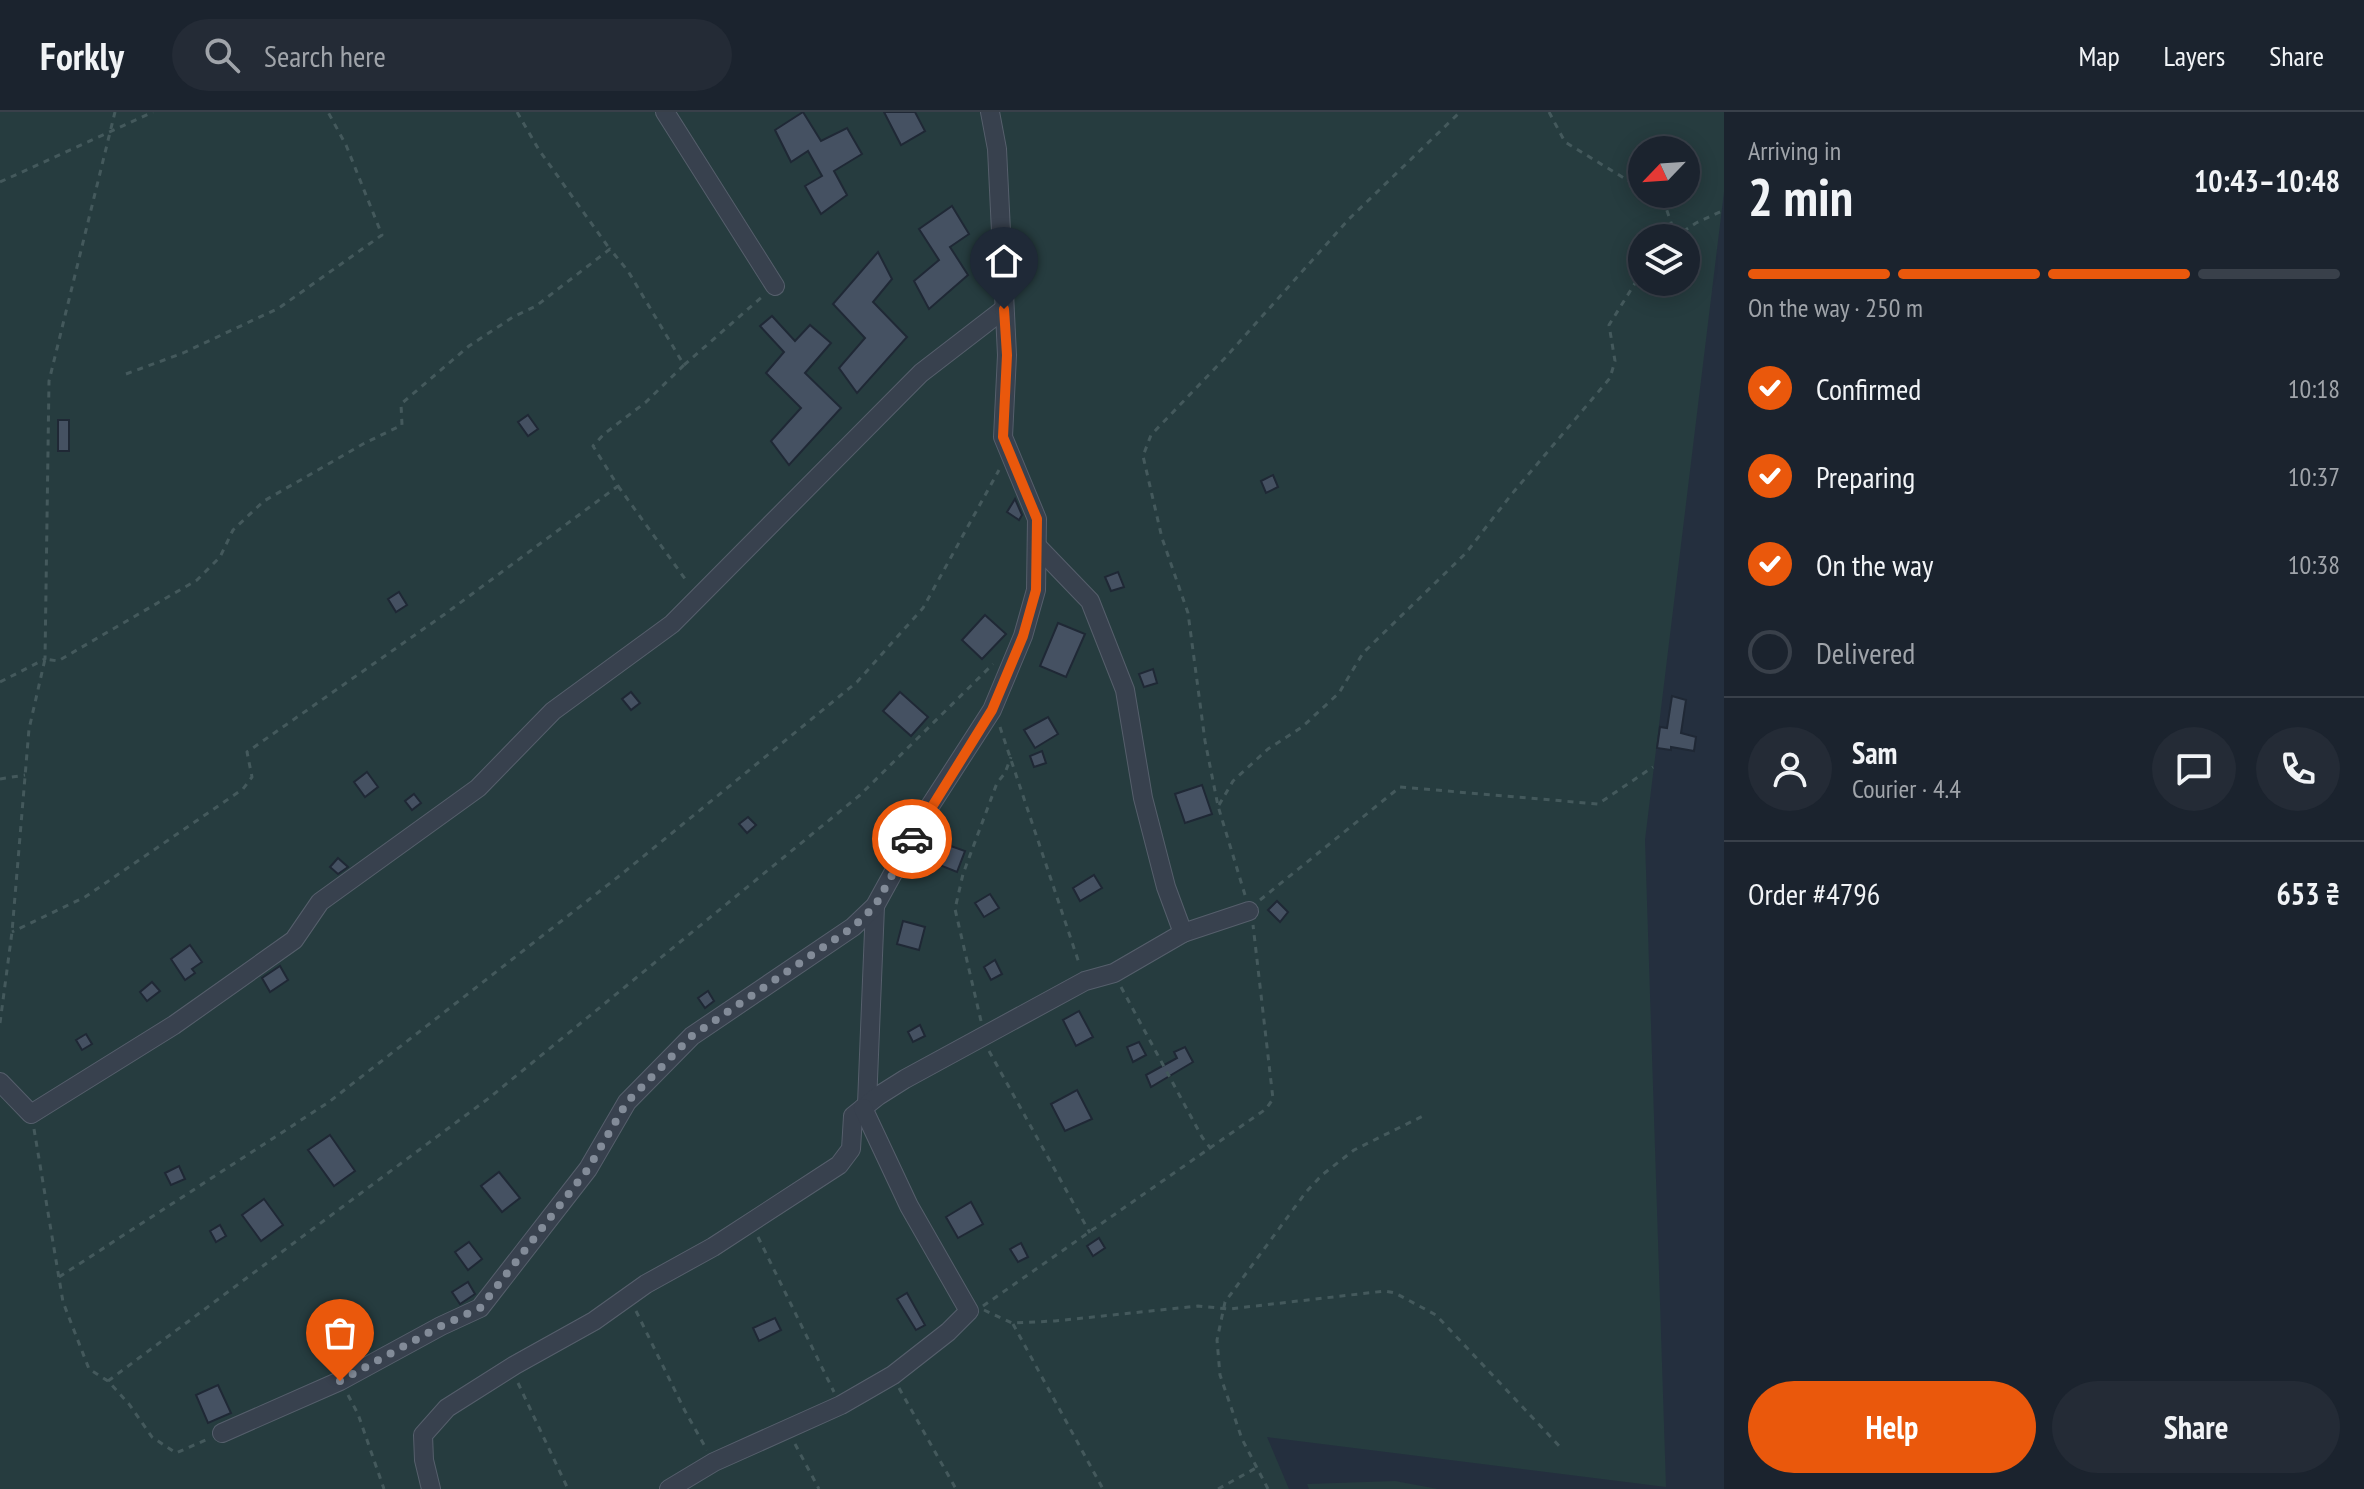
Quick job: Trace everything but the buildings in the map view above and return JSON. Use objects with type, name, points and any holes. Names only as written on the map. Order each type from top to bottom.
[{"type":"street","points":[[665,112],[775,286]]},
{"type":"street","points":[[222,1433],[340,1381],[480,1308],[588,1169],[627,1102],[692,1036],[853,927],[875,906],[930,806],[992,710],[1023,636],[1036,590],[1037,519],[1003,437],[1007,355],[997,149],[990,112]]},
{"type":"street","points":[[0,1082],[31,1114],[174,1025],[294,940],[320,902],[478,788],[553,711],[672,624],[921,373],[1004,309]]},
{"type":"street","points":[[1037,546],[1090,601],[1125,690],[1143,798],[1166,887],[1183,933]]},
{"type":"street","points":[[669,1489],[714,1462],[841,1405],[893,1375],[948,1332],[969,1311],[909,1206],[865,1106],[875,906]]},
{"type":"street","points":[[431,1489],[424,1460],[423,1435],[447,1408],[594,1321],[646,1284],[751,1223],[839,1165],[851,1149],[853,1116],[865,1106],[905,1079],[1085,981],[1114,973],[1183,933],[1249,911]]},
{"type":"path","points":[[0,1023],[12,932],[29,729],[45,659],[49,381],[115,112]]},
{"type":"path","points":[[0,182],[153,112]]},
{"type":"path","points":[[126,374],[183,353],[279,308],[382,235],[346,145],[328,112]]},
{"type":"path","points":[[517,112],[539,150],[628,271],[684,365]]},
{"type":"path","points":[[1460,112],[1349,219],[1224,359],[1151,435],[1143,456],[1162,538],[1188,613],[1205,741],[1218,806],[1233,847],[1257,940],[1257,965],[1273,1099],[1266,1109],[1211,1149],[1001,1292],[981,1309],[1012,1323],[1198,1306],[1223,1308],[1385,1291],[1395,1293],[1436,1315],[1563,1450]]},
{"type":"path","points":[[1549,112],[1565,142],[1628,180]]},
{"type":"path","points":[[1695,224],[1724,210]]},
{"type":"path","points":[[0,682],[45,659],[58,661],[197,580],[220,557],[233,530],[264,501],[402,425],[401,404],[425,382],[469,346],[536,306],[610,249]]},
{"type":"path","points":[[699,597],[618,486],[593,446],[775,286]]},
{"type":"path","points":[[1218,806],[1233,781],[1268,749],[1302,727],[1339,693],[1363,653],[1466,553],[1610,378],[1615,361],[1609,325],[1628,294]]},
{"type":"path","points":[[59,1277],[329,1102],[623,873],[857,682],[923,608],[1010,454]]},
{"type":"path","points":[[12,932],[85,897],[243,789],[252,777],[247,752],[445,614],[618,486]]},
{"type":"path","points":[[108,1381],[489,1098],[860,795],[989,667],[1000,659],[1015,656]]},
{"type":"path","points":[[992,710],[997,716],[1085,981]]},
{"type":"path","points":[[1011,757],[997,783],[977,835],[955,909],[982,1024],[982,1036],[1080,1220],[1090,1233]]},
{"type":"path","points":[[1249,911],[1267,892],[1400,787],[1598,804],[1653,767]]},
{"type":"path","points":[[0,779],[25,775]]},
{"type":"path","points":[[1114,973],[1211,1149]]},
{"type":"path","points":[[31,1114],[63,1302],[89,1369],[108,1381],[152,1437],[176,1453],[222,1433]]},
{"type":"path","points":[[1268,1489],[1242,1439],[1217,1363],[1217,1340],[1223,1308],[1306,1192],[1322,1175],[1354,1150],[1423,1116]]},
{"type":"path","points":[[751,1223],[841,1405]]},
{"type":"path","points":[[629,1297],[685,1411],[714,1462]]},
{"type":"path","points":[[1012,1323],[1103,1489]]},
{"type":"path","points":[[511,1369],[568,1489]]},
{"type":"path","points":[[893,1375],[956,1489]]},
{"type":"path","points":[[340,1381],[358,1414],[384,1489]]},
{"type":"path","points":[[785,1431],[819,1489]]},
{"type":"path","points":[[1218,1489],[1256,1468]]},
{"type":"green space","points":[[0,112],[1724,112],[1724,192],[1645,840],[1666,1487],[1267,1437],[1289,1489],[0,1489]]},
{"type":"green space","points":[[1395,1481],[1438,1489],[1309,1489],[1307,1484]]},
{"type":"way so far","points":[[340,1381],[480,1308],[588,1169],[627,1102],[692,1036],[853,927],[875,906],[912,839]]},
{"type":"route","points":[[912,839],[992,710],[1023,636],[1036,590],[1037,519],[1003,437],[1007,355],[1004,309]]}]
